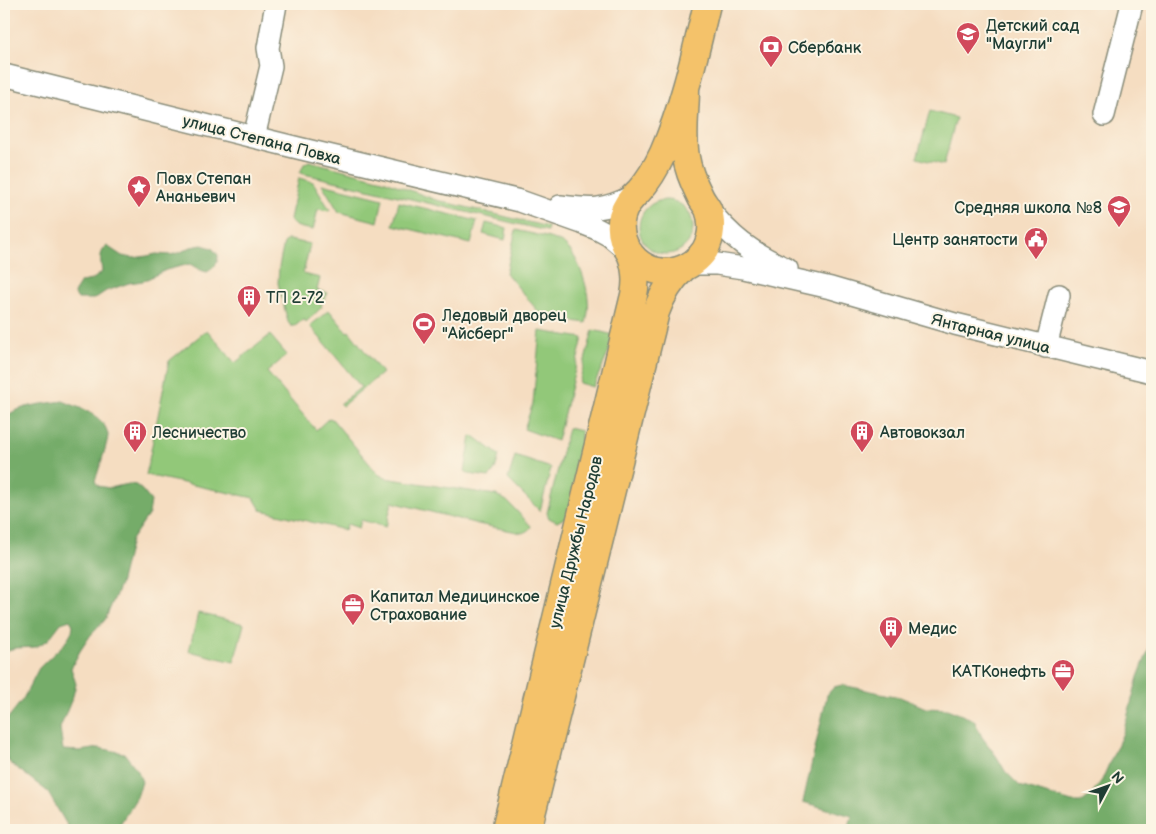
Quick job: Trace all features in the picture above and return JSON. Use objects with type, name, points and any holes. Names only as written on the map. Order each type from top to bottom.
[{"type":"main road","points":[[686,89],[686,158],[690,174],[708,211],[711,224],[710,238],[701,255],[685,267],[669,272],[655,270],[641,264],[630,254],[623,240],[621,224],[624,210],[650,177],[663,154],[686,89],[707,4]]},
{"type":"main road","points":[[636,193],[653,184],[668,182],[689,188],[703,201]]},
{"type":"main road","name":"улица Дружбы Народов","points":[[505,830],[634,295],[636,278],[634,263],[630,254]]},
{"type":"main road","name":"улица Дружбы Народов","points":[[528,830],[656,312],[664,292],[685,267]]},
{"type":"street","points":[[254,137],[271,66],[268,48],[276,4]]},
{"type":"street","points":[[1104,115],[1132,4]]},
{"type":"street","name":"улица Степана Повха","points":[[4,75],[520,201]]},
{"type":"street","points":[[520,201],[591,209],[609,206],[636,193]]},
{"type":"street","points":[[520,201],[598,229],[610,236],[630,254]]},
{"type":"street","points":[[703,201],[729,233],[755,253],[831,288]]},
{"type":"street","points":[[685,267],[696,264],[728,265],[831,288]]},
{"type":"street","name":"Янтарная улица","points":[[831,288],[955,324],[1152,372]]},
{"type":"street","points":[[1046,347],[1060,295]]},
{"type":"green space","points":[[930,111],[956,118],[944,165],[917,158]]},
{"type":"green space","points":[[309,161],[383,180],[436,200],[548,227],[547,231],[300,173],[304,164]]},
{"type":"green space","points":[[299,178],[313,182],[330,210],[318,209],[313,230],[296,226],[290,219]]},
{"type":"green space","points":[[322,184],[383,199],[378,222],[339,212]]},
{"type":"green space","points":[[666,200],[685,208],[693,227],[685,246],[666,254],[647,246],[639,227],[647,208]]},
{"type":"green space","points":[[399,202],[477,221],[471,244],[393,225]]},
{"type":"green space","points":[[486,223],[507,228],[505,240],[483,234]]},
{"type":"green space","points":[[516,230],[562,243],[572,253],[580,268],[587,292],[588,308],[586,323],[542,316],[506,273]]},
{"type":"green space","points":[[287,240],[310,244],[303,274],[320,278],[317,290],[328,293],[321,305],[322,307],[306,322],[304,319],[295,326],[291,326],[288,322],[278,283],[284,243]]},
{"type":"green space","points":[[202,245],[212,248],[218,255],[215,265],[207,272],[190,264],[166,270],[143,281],[129,283],[106,291],[94,299],[78,299],[74,293],[81,282],[92,280],[102,272],[101,255],[107,246],[122,256],[133,258],[156,254],[171,255]]},
{"type":"green space","points":[[329,310],[347,332],[349,331],[382,373],[342,406],[340,404],[361,387],[310,326]]},
{"type":"green space","points":[[207,330],[235,363],[270,335],[287,355],[267,372],[316,430],[329,418],[332,419],[378,474],[385,478],[496,495],[507,501],[531,526],[522,533],[392,502],[386,527],[361,520],[359,528],[347,524],[345,530],[261,510],[254,498],[146,475],[169,361]]},
{"type":"green space","points":[[593,330],[614,335],[612,345],[593,387],[579,383]]},
{"type":"green space","points":[[540,331],[583,338],[557,441],[524,429],[533,403]]},
{"type":"green space","points":[[63,401],[97,417],[106,428],[108,439],[95,481],[98,486],[109,488],[129,484],[136,485],[151,501],[149,514],[131,540],[120,585],[105,620],[90,636],[71,668],[76,684],[60,728],[63,750],[80,751],[99,748],[124,753],[138,771],[142,782],[137,797],[120,824],[120,830],[66,830],[67,825],[47,791],[9,762],[4,751],[4,723],[23,699],[39,668],[65,643],[72,631],[73,625],[70,620],[61,623],[48,640],[36,647],[15,648],[4,653],[4,419],[9,414],[23,408]]},
{"type":"green space","points":[[568,428],[581,431],[581,463],[568,516],[557,522],[549,518],[547,513]]},
{"type":"green space","points":[[471,436],[499,455],[495,470],[489,477],[469,474],[465,471]]},
{"type":"green space","points":[[515,456],[551,468],[540,511],[508,479]]},
{"type":"green space","points":[[198,613],[244,624],[234,662],[189,651]]},
{"type":"green space","points":[[1152,641],[1152,830],[848,830],[852,816],[803,802],[827,695],[834,687],[842,685],[900,697],[926,708],[947,709],[974,720],[982,737],[1005,771],[1020,786],[1072,802],[1082,802],[1090,796],[1102,780],[1123,733],[1138,677]]},
{"type":"place","name":"Детский сад \"Маугли\"","points":[[968,55]]},
{"type":"place","name":"Сбербанк","points":[[771,68]]},
{"type":"place","name":"Повх Степан Ананьевич","points":[[139,208]]},
{"type":"place","name":"Средняя школа №8","points":[[1119,228]]},
{"type":"place","name":"Центр занятости","points":[[1036,260]]},
{"type":"place","name":"ТП 2-72","points":[[249,318]]},
{"type":"place","name":"Ледовый дворец \"Айсберг\"","points":[[424,345]]},
{"type":"place","name":"Лесничество","points":[[135,453]]},
{"type":"place","name":"Автовокзал","points":[[862,453]]},
{"type":"place","name":"Капитал Медицинское Страхование","points":[[353,626]]},
{"type":"place","name":"Медис","points":[[891,649]]},
{"type":"place","name":"КАТКонефть","points":[[1063,692]]}]
